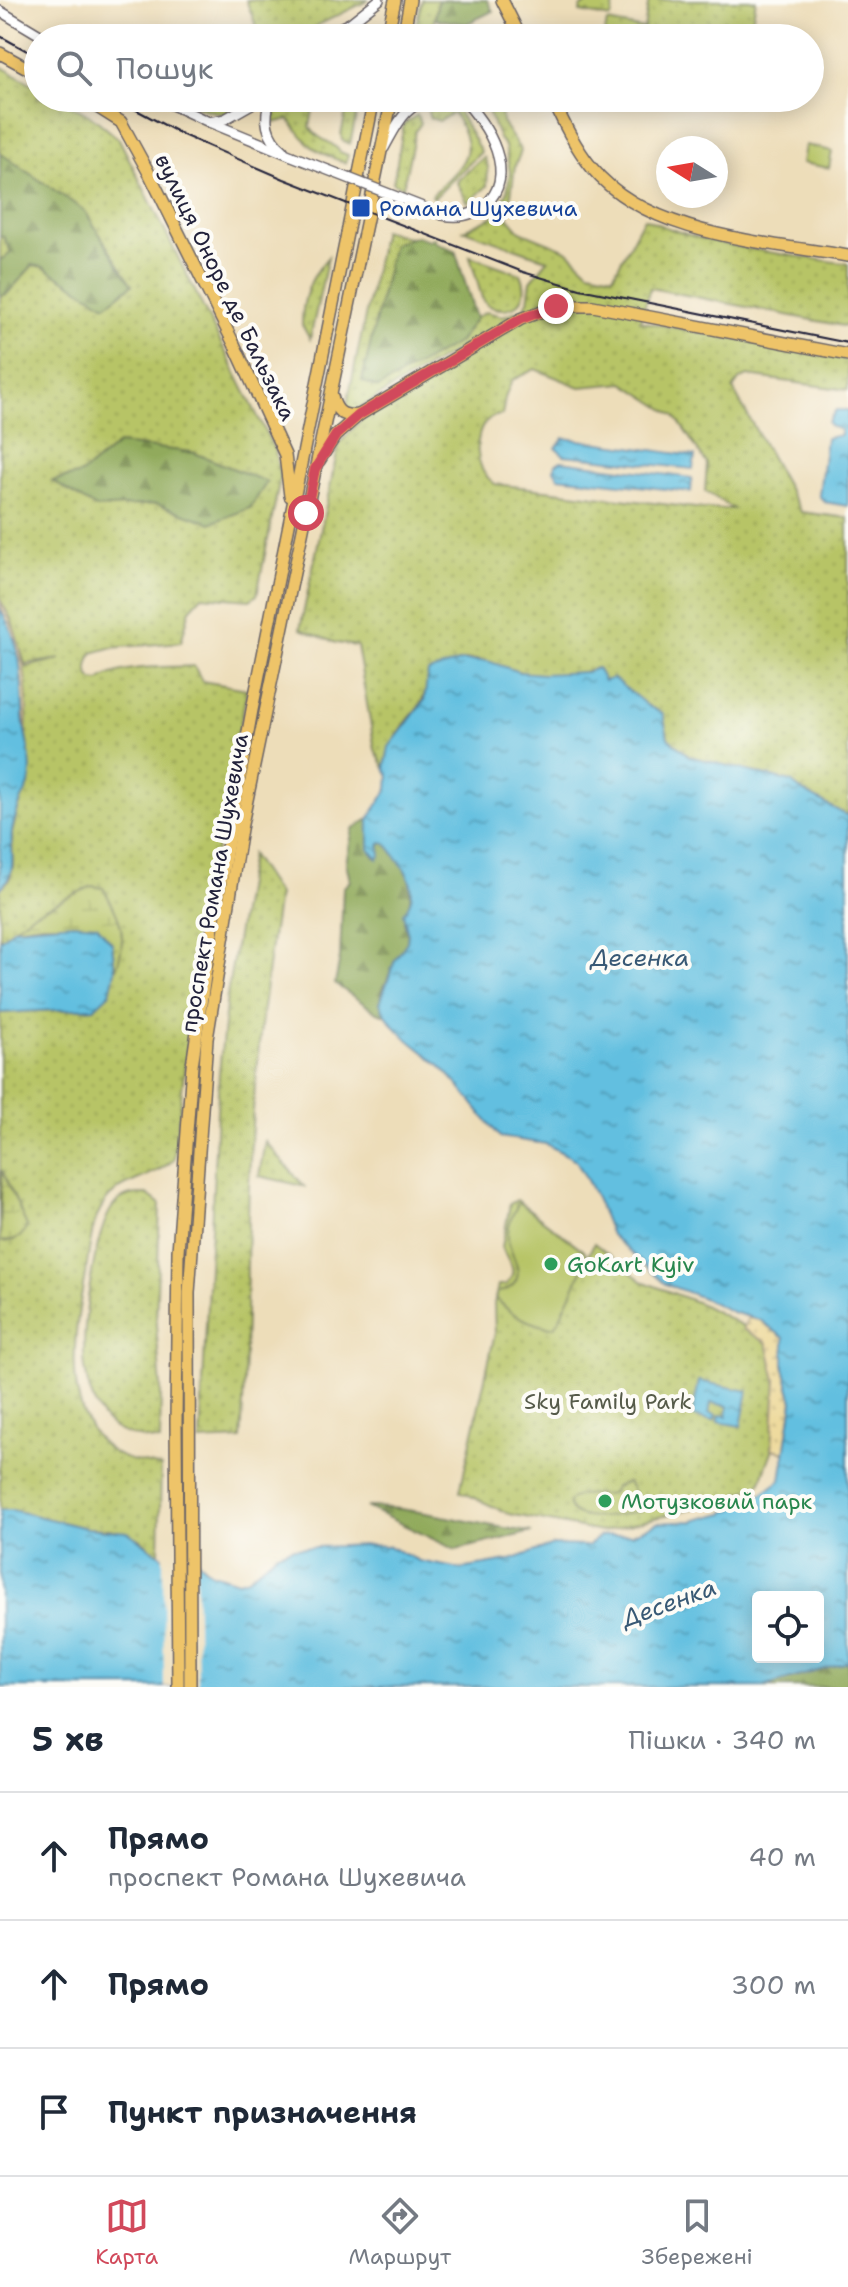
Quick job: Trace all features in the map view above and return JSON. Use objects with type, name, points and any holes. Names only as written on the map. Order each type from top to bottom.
[{"type":"main road","points":[[390,24],[395,0]]},
{"type":"main road","points":[[406,24],[410,0]]},
{"type":"main road","points":[[502,0],[514,24]]},
{"type":"main road","points":[[0,53],[24,66]]},
{"type":"main road","name":"вулиця Оноре де Бальзака","points":[[105,112],[121,122],[234,344],[285,455],[289,473],[290,517]]},
{"type":"main road","name":"проспект Романа Шухевича","points":[[190,1687],[178,1251],[192,1066],[231,821],[371,112]]},
{"type":"main road","name":"проспект Романа Шухевича","points":[[178,1687],[182,1421],[192,1230],[207,1039],[241,829],[389,112]]},
{"type":"main road","points":[[560,112],[591,167],[639,207],[680,224],[721,234],[848,256]]},
{"type":"main road","points":[[315,469],[336,435],[359,415],[521,319],[556,306],[593,306],[848,355]]},
{"type":"main road","points":[[331,389],[335,408],[340,413],[359,415]]},
{"type":"street","points":[[348,24],[379,0]]},
{"type":"street","points":[[0,11],[24,25]]},
{"type":"street","points":[[187,112],[443,215],[464,216],[482,207],[498,189],[502,178],[492,142],[474,112]]},
{"type":"street","points":[[209,122],[225,119],[237,112]]},
{"type":"street","points":[[267,112],[265,117],[273,142],[292,156]]},
{"type":"street","points":[[382,151],[406,112]]},
{"type":"green space","points":[[246,0],[369,0],[320,24],[255,24]]},
{"type":"green space","points":[[422,0],[438,0],[434,24],[416,24]]},
{"type":"green space","points":[[438,0],[487,0],[493,11],[466,24],[435,19]]},
{"type":"green space","points":[[595,0],[615,0],[611,18],[580,12],[581,7]]},
{"type":"green space","points":[[649,0],[756,0],[752,24],[645,24]]},
{"type":"green space","points":[[0,66],[24,79],[24,112],[83,112],[119,139],[275,451],[280,478],[257,595],[250,600],[202,596],[190,609],[181,642],[110,648],[92,653],[88,667],[90,677],[99,681],[131,669],[194,666],[202,681],[247,689],[199,942],[174,1159],[118,1190],[99,1212],[90,1241],[76,1334],[76,1384],[90,1428],[105,1446],[118,1455],[161,1467],[159,1555],[140,1539],[110,1529],[86,1528],[12,1510],[0,1510],[0,1013],[94,1008],[15,928],[0,940],[0,889],[9,880],[13,867],[12,833],[21,798],[29,785],[30,761],[23,716],[21,668],[61,659],[25,664],[11,619],[0,600]]},
{"type":"green space","points":[[275,112],[313,112],[310,127],[317,136],[348,155],[346,163],[313,147],[289,119],[274,123]]},
{"type":"green space","points":[[346,112],[357,112],[350,144],[342,140]]},
{"type":"green space","points":[[428,112],[459,112],[481,152],[434,198],[431,196],[459,167],[467,150],[462,127],[453,113],[439,121],[430,118]]},
{"type":"green space","points":[[488,112],[502,112],[502,122],[521,151],[515,166],[508,217],[520,231],[567,250],[589,271],[613,276],[644,218],[719,243],[848,264],[848,327],[650,288],[640,321],[848,360],[848,390],[748,376],[740,379],[733,389],[801,512],[848,518],[848,816],[791,782],[689,756],[668,738],[663,714],[613,679],[604,682],[597,668],[547,675],[526,673],[483,661],[462,661],[429,685],[419,706],[392,744],[385,768],[375,750],[357,646],[336,643],[300,629],[339,444],[362,419],[470,353],[475,339],[354,411],[346,409],[383,230],[410,238],[393,244],[459,342],[476,318],[486,312],[503,316],[523,309],[528,301],[531,281],[548,260],[464,230],[492,217],[507,193],[510,172],[505,146]],"holes":[[[535,369],[580,387],[624,383],[675,416],[707,464],[705,491],[733,509],[704,509],[495,484],[483,471],[479,461],[479,435],[487,421],[502,415],[512,380]]]},
{"type":"green space","points":[[417,115],[421,123],[415,132],[403,187],[393,183],[404,124]]},
{"type":"green space","points":[[805,145],[832,151],[829,168],[802,163]]},
{"type":"green space","points":[[0,153],[85,211],[132,285],[106,305],[43,267],[33,265],[7,294],[0,296],[0,260],[11,253],[3,236],[0,237]]},
{"type":"green space","points":[[484,157],[488,167],[487,186],[468,203],[457,183]]},
{"type":"green space","points":[[416,236],[429,240],[434,238],[436,243],[455,250],[476,318],[459,342],[378,388],[362,381],[393,244]]},
{"type":"green space","points":[[470,256],[521,274],[524,292],[518,304],[505,309],[487,305],[482,298]]},
{"type":"green space","points":[[328,257],[310,339],[302,325],[305,297],[316,272]]},
{"type":"green space","points":[[118,444],[192,452],[267,482],[250,508],[211,523],[157,504],[96,508],[52,481],[81,474]]},
{"type":"green space","points":[[369,819],[369,849],[375,857],[381,842],[385,842],[400,861],[411,887],[404,921],[407,942],[395,960],[381,996],[380,1003],[385,1015],[335,984],[340,958],[343,888],[350,881],[346,862],[353,829]]},
{"type":"green space","points":[[251,854],[278,895],[263,1003],[253,1112],[241,1439],[200,1441],[219,1073],[227,995]]},
{"type":"green space","points":[[92,886],[103,888],[121,928],[122,948],[115,971],[112,943],[96,925],[42,924],[14,928],[32,914]]},
{"type":"green space","points":[[265,1141],[304,1186],[259,1176]]},
{"type":"green space","points":[[2,1170],[27,1226],[20,1237],[9,1241],[0,1241]]},
{"type":"green space","points":[[147,1194],[160,1204],[156,1324],[161,1388],[160,1441],[127,1434],[105,1421],[90,1391],[84,1353],[90,1284],[107,1218],[114,1205],[125,1197]]},
{"type":"green space","name":"Sky Family Park","points":[[517,1200],[584,1251],[587,1258],[594,1243],[642,1281],[701,1304],[770,1340],[779,1395],[772,1451],[760,1484],[732,1498],[601,1532],[509,1514],[460,1491],[495,1333],[494,1304],[498,1285],[505,1285],[512,1275],[502,1247],[510,1204]]},
{"type":"green space","name":"GoKart Kyiv","points":[[519,1202],[584,1251],[588,1258],[553,1327],[521,1318],[495,1299],[497,1292],[508,1289],[517,1279],[508,1233]]},
{"type":"green space","name":"Мотузковий парк","points":[[628,1482],[643,1506],[642,1510],[589,1517],[572,1511],[568,1503],[577,1496],[612,1494],[615,1487]]},
{"type":"green space","points":[[366,1507],[428,1513],[532,1532],[456,1550]]},
{"type":"green space","points":[[848,1662],[848,1687],[763,1687],[763,1686]]},
{"type":"sand","points":[[0,600],[15,633],[24,668],[26,739],[19,660]]},
{"type":"sand","points":[[748,1318],[760,1320],[784,1338],[784,1368],[793,1401],[786,1452],[772,1449],[776,1380],[767,1343],[743,1329]]},
{"type":"water","points":[[836,410],[848,410],[848,506],[824,502],[819,495],[826,438],[841,435],[841,430],[828,422]]},
{"type":"water","points":[[564,438],[695,456],[693,469],[564,455],[556,448]]},
{"type":"water","points":[[561,461],[692,478],[691,492],[559,477],[554,470]]},
{"type":"water","points":[[0,609],[17,647],[31,776],[12,831],[12,868],[0,889]]},
{"type":"water","name":"Десенка","points":[[461,661],[488,661],[519,672],[543,674],[586,672],[597,668],[604,681],[613,678],[663,714],[668,738],[689,756],[791,782],[848,816],[848,1662],[763,1687],[0,1687],[0,1510],[12,1510],[86,1528],[128,1532],[163,1557],[196,1559],[210,1572],[238,1581],[248,1578],[277,1553],[293,1548],[388,1546],[419,1561],[461,1569],[508,1561],[553,1545],[588,1546],[600,1536],[632,1534],[657,1523],[692,1521],[724,1513],[754,1499],[781,1480],[793,1401],[784,1368],[784,1338],[760,1320],[732,1312],[665,1284],[611,1235],[595,1195],[576,1160],[546,1144],[500,1137],[448,1074],[393,1025],[380,1003],[395,960],[407,942],[403,913],[412,895],[404,868],[386,843],[379,845],[381,854],[378,859],[369,849],[369,819],[388,789],[389,776],[385,768],[389,747],[424,701],[428,672]]},
{"type":"water","points":[[73,923],[97,925],[112,943],[115,971],[110,993],[94,1008],[0,1013],[0,940],[14,928]]},
{"type":"water","points":[[699,1381],[748,1391],[741,1426],[718,1422],[720,1415],[727,1416],[728,1406],[711,1403],[709,1413],[716,1415],[714,1421],[692,1416]]},
{"type":"pier","points":[[163,1553],[196,1555],[198,1687],[164,1687]]},
{"type":"tram line","points":[[0,36],[24,49]]},
{"type":"tram line","points":[[140,112],[185,136],[284,179],[523,272],[580,289],[848,343]]},
{"type":"place","name":"Романа Шухевича","points":[[361,208]]},
{"type":"place","name":"GoKart Kyiv","points":[[551,1264]]},
{"type":"place","name":"Мотузковий парк","points":[[605,1501]]},
{"type":"route","points":[[306,513],[315,469],[336,435],[359,415],[521,319],[556,306]]}]
